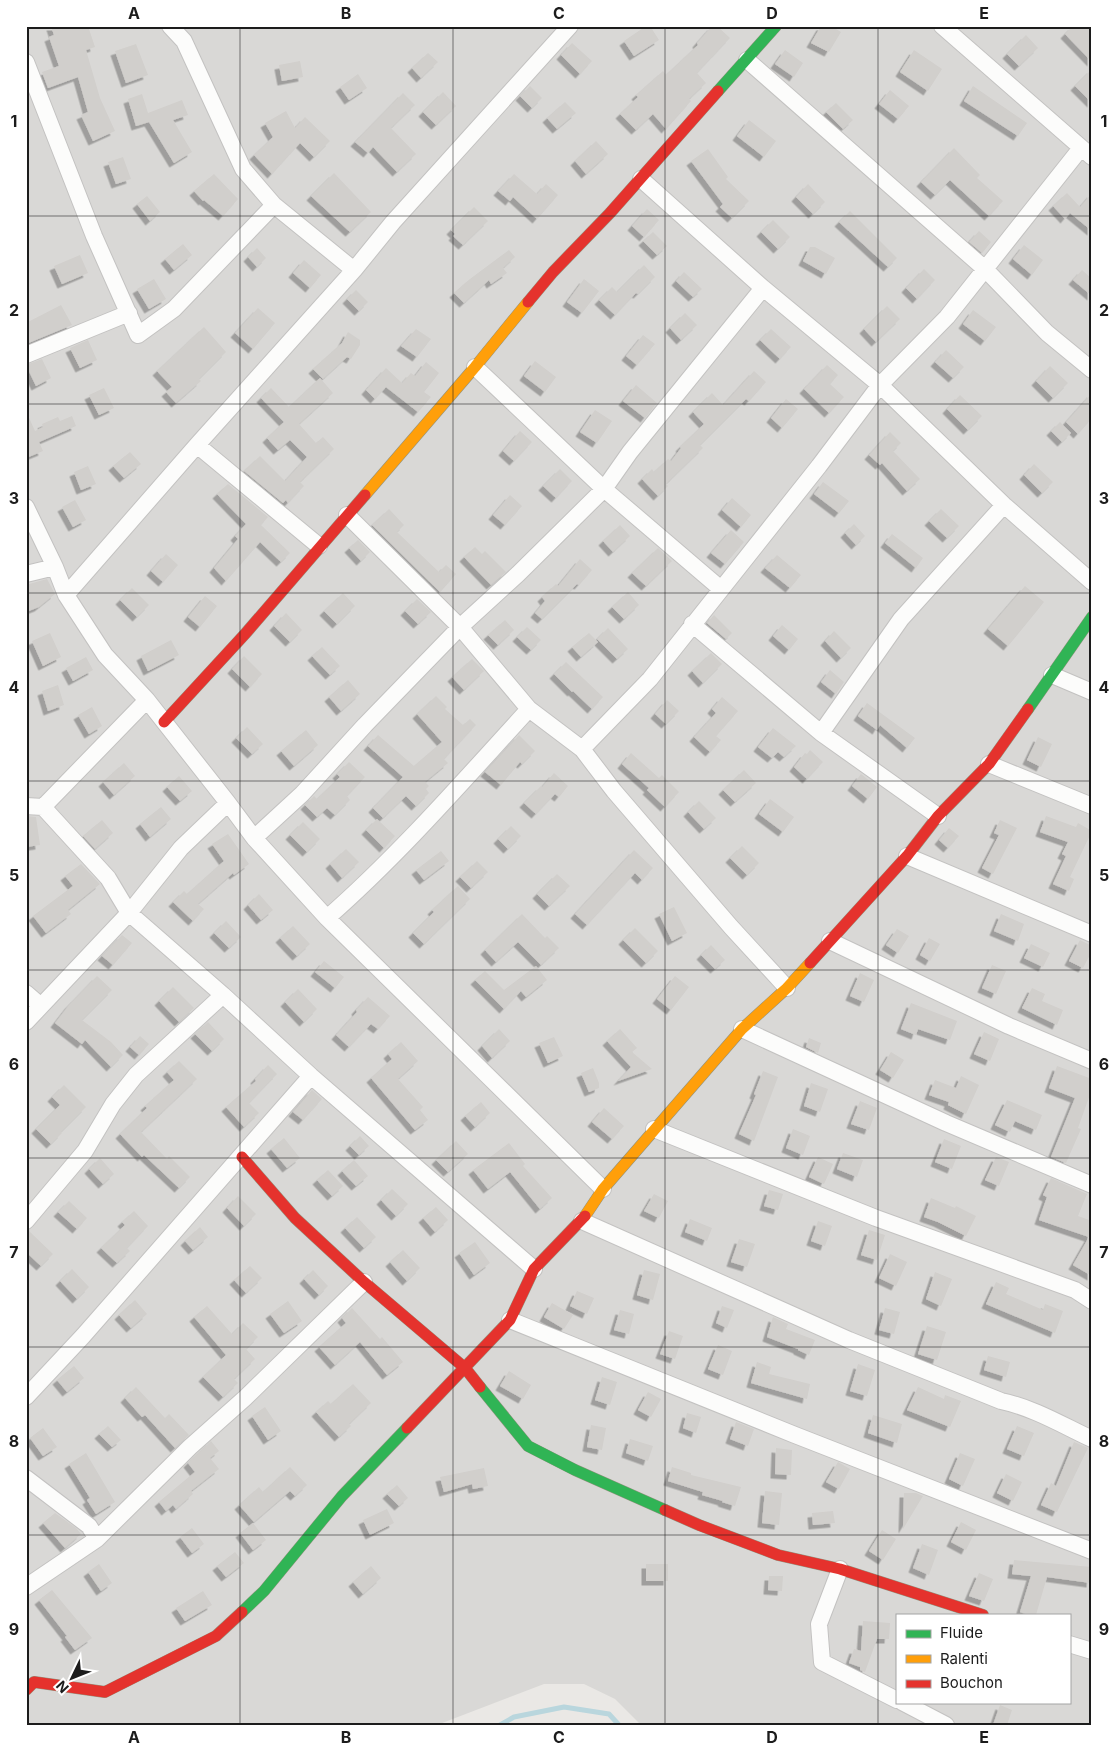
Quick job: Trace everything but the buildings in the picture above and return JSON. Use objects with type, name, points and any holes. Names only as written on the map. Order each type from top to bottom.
[{"type":"street","points":[[170,26],[184,41],[243,169],[274,205],[354,270]]},
{"type":"street","points":[[66,596],[197,445],[354,270],[393,222],[570,26]]},
{"type":"street","points":[[164,722],[245,634],[475,367],[553,272],[641,179],[776,26]]},
{"type":"street","points":[[582,749],[650,679],[819,466],[880,385],[947,317],[985,269],[1086,153],[942,26]]},
{"type":"street","points":[[747,60],[985,269],[1047,332],[1092,370]]},
{"type":"street","points":[[26,62],[94,236],[138,335],[174,309],[274,205]]},
{"type":"street","points":[[641,179],[763,288],[880,385],[1004,505],[1092,582]]},
{"type":"street","points":[[254,838],[302,794],[364,725],[460,627],[518,574],[604,489],[630,452],[763,288]]},
{"type":"street","points":[[26,355],[129,313]]},
{"type":"street","points":[[475,367],[604,489],[721,589]]},
{"type":"street","points":[[197,445],[319,546]]},
{"type":"street","points":[[821,733],[901,619],[1004,505]]},
{"type":"street","points":[[26,507],[66,596],[105,655],[147,700],[228,802],[254,838],[327,918],[604,1189]]},
{"type":"street","points":[[347,515],[460,627],[529,708],[582,749],[633,813],[731,927],[787,988]]},
{"type":"street","points":[[26,574],[55,568]]},
{"type":"street","points":[[26,1690],[34,1682],[105,1692],[216,1636],[264,1591],[342,1496],[510,1320],[534,1269],[582,1221],[604,1189],[654,1129],[742,1029],[787,988],[907,856],[938,816],[989,764],[1092,617]]},
{"type":"street","points":[[692,624],[821,733],[938,816]]},
{"type":"street","points":[[1052,675],[1092,692]]},
{"type":"street","points":[[43,807],[147,700]]},
{"type":"street","points":[[327,918],[360,889],[444,803],[529,708]]},
{"type":"street","points":[[989,764],[1092,806]]},
{"type":"street","points":[[26,1022],[129,913],[181,848],[228,802]]},
{"type":"street","points":[[26,806],[43,807],[108,878],[129,913],[223,995],[311,1076],[534,1269]]},
{"type":"street","points":[[907,856],[1092,934]]},
{"type":"street","points":[[830,941],[1009,1026],[1092,1062]]},
{"type":"street","points":[[26,993],[41,1006]]},
{"type":"street","points":[[26,1221],[85,1151],[113,1104],[136,1076],[223,995]]},
{"type":"street","points":[[742,1029],[946,1123],[1092,1185]]},
{"type":"street","points":[[26,1397],[83,1336],[242,1157],[311,1076]]},
{"type":"street","points":[[654,1129],[876,1218],[1075,1290],[1092,1301]]},
{"type":"street","points":[[242,1157],[295,1218],[364,1282],[464,1368],[528,1446],[575,1470],[699,1525],[778,1555],[840,1569],[980,1614]]},
{"type":"street","points":[[582,1221],[848,1340],[1001,1401],[1035,1411],[1092,1439]]},
{"type":"street","points":[[26,1587],[98,1539],[190,1448],[245,1398],[364,1282]]},
{"type":"street","points":[[510,1320],[795,1435],[1092,1551]]},
{"type":"street","points":[[26,1478],[89,1526],[98,1539]]},
{"type":"street","points":[[840,1569],[819,1624],[822,1662],[896,1699]]},
{"type":"street","points":[[1070,1644],[1092,1651]]},
{"type":"street","points":[[906,1704],[946,1725]]},
{"type":"shaded area","points":[[26,26],[1092,26],[1092,1725],[641,1725],[615,1699],[584,1684],[544,1684],[437,1725],[26,1725]]},
{"type":"waterway","points":[[500,1725],[514,1717],[564,1707],[609,1714],[619,1725]]},
{"type":"traffic: fast","points":[[718,91],[776,26]]},
{"type":"traffic: fast","points":[[1028,709],[1092,617]]},
{"type":"traffic: fast","points":[[480,1387],[528,1446],[575,1470],[665,1510]]},
{"type":"traffic: fast","points":[[242,1612],[264,1591],[342,1496],[407,1428]]},
{"type":"traffic: slow","points":[[365,495],[528,302]]},
{"type":"traffic: slow","points":[[585,1216],[603,1189],[742,1029],[787,988],[810,963]]},
{"type":"traffic: jam","points":[[528,302],[718,91]]},
{"type":"traffic: jam","points":[[164,722],[245,634],[365,495]]},
{"type":"traffic: jam","points":[[810,963],[907,856],[938,816],[989,764],[1028,709]]},
{"type":"traffic: jam","points":[[242,1157],[295,1218],[364,1282],[465,1368],[480,1387]]},
{"type":"traffic: jam","points":[[407,1428],[510,1320],[534,1269],[585,1216]]},
{"type":"traffic: jam","points":[[665,1510],[778,1555],[840,1569],[980,1614]]},
{"type":"traffic: jam","points":[[26,1690],[34,1682],[105,1692],[216,1636],[242,1612]]}]
